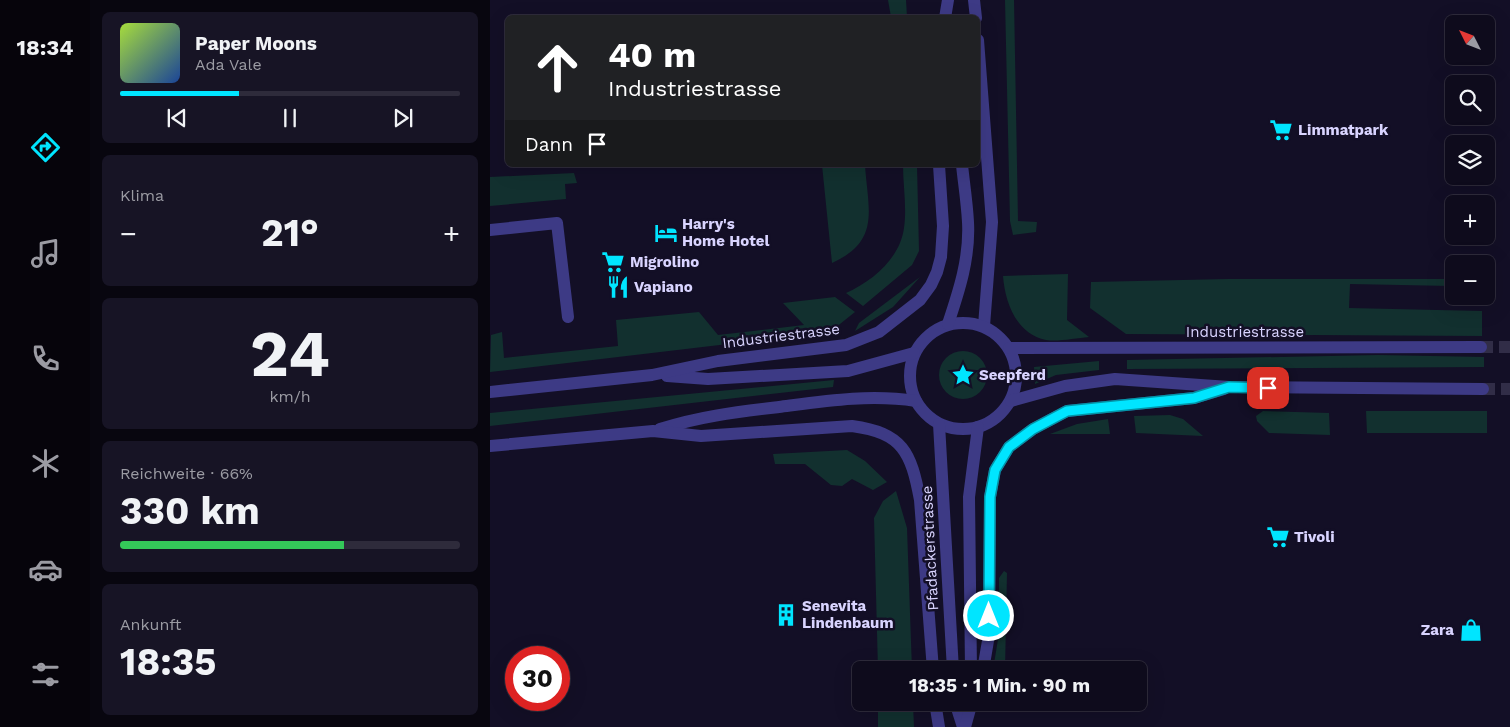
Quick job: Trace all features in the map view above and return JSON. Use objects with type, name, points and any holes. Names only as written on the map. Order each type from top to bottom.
[{"type":"street","points":[[946,15],[948,0]]},
{"type":"street","points":[[952,15],[953,0]]},
{"type":"street","points":[[974,0],[976,15]]},
{"type":"street","points":[[980,66],[992,222],[984,326]]},
{"type":"street","name":"Industriestrasse","points":[[490,392],[652,375],[718,361],[846,345],[879,332],[908,312],[931,285],[941,257],[943,226],[939,167]]},
{"type":"street","points":[[948,324],[961,285],[967,256],[968,224],[962,167]]},
{"type":"street","points":[[490,230],[557,223],[568,317]]},
{"type":"street","points":[[966,322],[984,326],[998,335],[1009,348],[1016,365],[1016,383],[1010,401],[996,417],[978,428],[958,429],[938,424],[925,415],[916,402],[910,386],[909,369],[914,353],[923,340],[934,330],[948,324],[966,322]]},
{"type":"street","name":"Industriestrasse","points":[[1009,348],[1481,347]]},
{"type":"street","name":"Industriestrasse","points":[[652,375],[708,379],[848,371],[914,353]]},
{"type":"street","points":[[1010,401],[1064,386],[1115,379],[1229,387],[1484,389]]},
{"type":"street","points":[[985,661],[989,635],[990,497],[995,470],[1009,447],[1033,429],[1067,411],[1194,398],[1229,387]]},
{"type":"street","points":[[490,446],[653,431],[698,417],[850,397],[896,398],[916,402]]},
{"type":"street","name":"Pfadackerstrasse","points":[[938,424],[952,661]]},
{"type":"street","name":"Pfadackerstrasse","points":[[653,431],[701,436],[852,426],[876,429],[894,438],[908,456],[920,500],[932,661]]},
{"type":"street","points":[[971,661],[969,497],[978,428]]},
{"type":"street","points":[[937,711],[940,727]]},
{"type":"street","points":[[958,711],[964,727]]},
{"type":"street","points":[[964,727],[969,711]]},
{"type":"green space","points":[[888,0],[906,0],[907,15],[891,15]]},
{"type":"green space","points":[[1005,0],[1014,0],[1018,221],[1037,222],[1036,232],[1013,235],[1010,221]]},
{"type":"green space","points":[[822,167],[865,167],[869,210],[865,234],[858,245],[848,254],[832,263]]},
{"type":"green space","points":[[903,167],[917,167],[919,251],[912,265],[863,306],[846,293],[866,282],[891,259],[897,249],[904,228]]},
{"type":"green space","points":[[574,173],[577,183],[565,184],[566,199],[490,206],[490,177]]},
{"type":"green space","points":[[1068,274],[1067,320],[1089,337],[1046,340],[1036,337],[1027,331],[1014,316],[1006,296],[1003,276]]},
{"type":"green space","points":[[920,277],[893,307],[855,331],[859,323]]},
{"type":"green space","points":[[1228,279],[1445,279],[1445,286],[1350,284],[1349,308],[1482,311],[1482,336],[1126,334],[1090,308],[1091,282]]},
{"type":"green space","points":[[835,297],[855,312],[830,332],[490,372],[491,335],[502,332],[504,358],[618,346],[616,320],[699,312],[718,335],[804,325],[783,303]]},
{"type":"green space","points":[[958,351],[968,351],[980,358],[987,370],[987,380],[980,392],[968,399],[958,399],[950,395],[943,388],[939,380],[939,370],[943,362],[950,355]]},
{"type":"green space","points":[[1378,355],[1484,357],[1484,367],[1127,369],[1127,360]]},
{"type":"green space","points":[[1099,361],[1099,370],[1056,375],[1035,384],[1034,367]]},
{"type":"green space","points":[[834,380],[833,387],[490,426],[490,413]]},
{"type":"green space","points":[[1263,411],[1329,413],[1330,435],[1269,433],[1257,421],[1256,416]]},
{"type":"green space","points":[[1366,411],[1487,411],[1487,433],[1367,433]]},
{"type":"green space","points":[[1170,415],[1183,419],[1203,436],[1136,433],[1134,416]]},
{"type":"green space","points":[[1108,419],[1110,434],[1050,434],[1077,424]]},
{"type":"green space","points":[[847,450],[865,461],[887,482],[873,490],[852,479],[842,486],[831,485],[805,464],[775,464],[773,454]]},
{"type":"green space","points":[[896,491],[907,528],[912,661],[878,661],[874,518],[883,501]]},
{"type":"green space","points":[[1004,571],[1007,573],[1005,661],[994,661],[999,633],[999,578]]},
{"type":"green space","points":[[878,711],[913,711],[914,727],[878,727]]},
{"type":"tunnel","points":[[1481,347],[1510,347]]},
{"type":"tunnel","points":[[1483,389],[1510,389]]},
{"type":"place","name":"Limmatpark","points":[[1281,130]]},
{"type":"place","name":"Harry's Home Hotel","points":[[666,233]]},
{"type":"place","name":"Migrolino","points":[[613,262]]},
{"type":"place","name":"Vapiano","points":[[618,287]]},
{"type":"place","name":"Seepferd","points":[[963,375]]},
{"type":"place","name":"Tivoli","points":[[1278,537]]},
{"type":"place","name":"Senevita Lindenbaum","points":[[786,615]]},
{"type":"place","name":"Zara","points":[[1471,630]]},
{"type":"route","points":[[989,616],[990,497],[995,470],[1009,447],[1033,429],[1067,411],[1194,398],[1229,387],[1268,388]]}]
